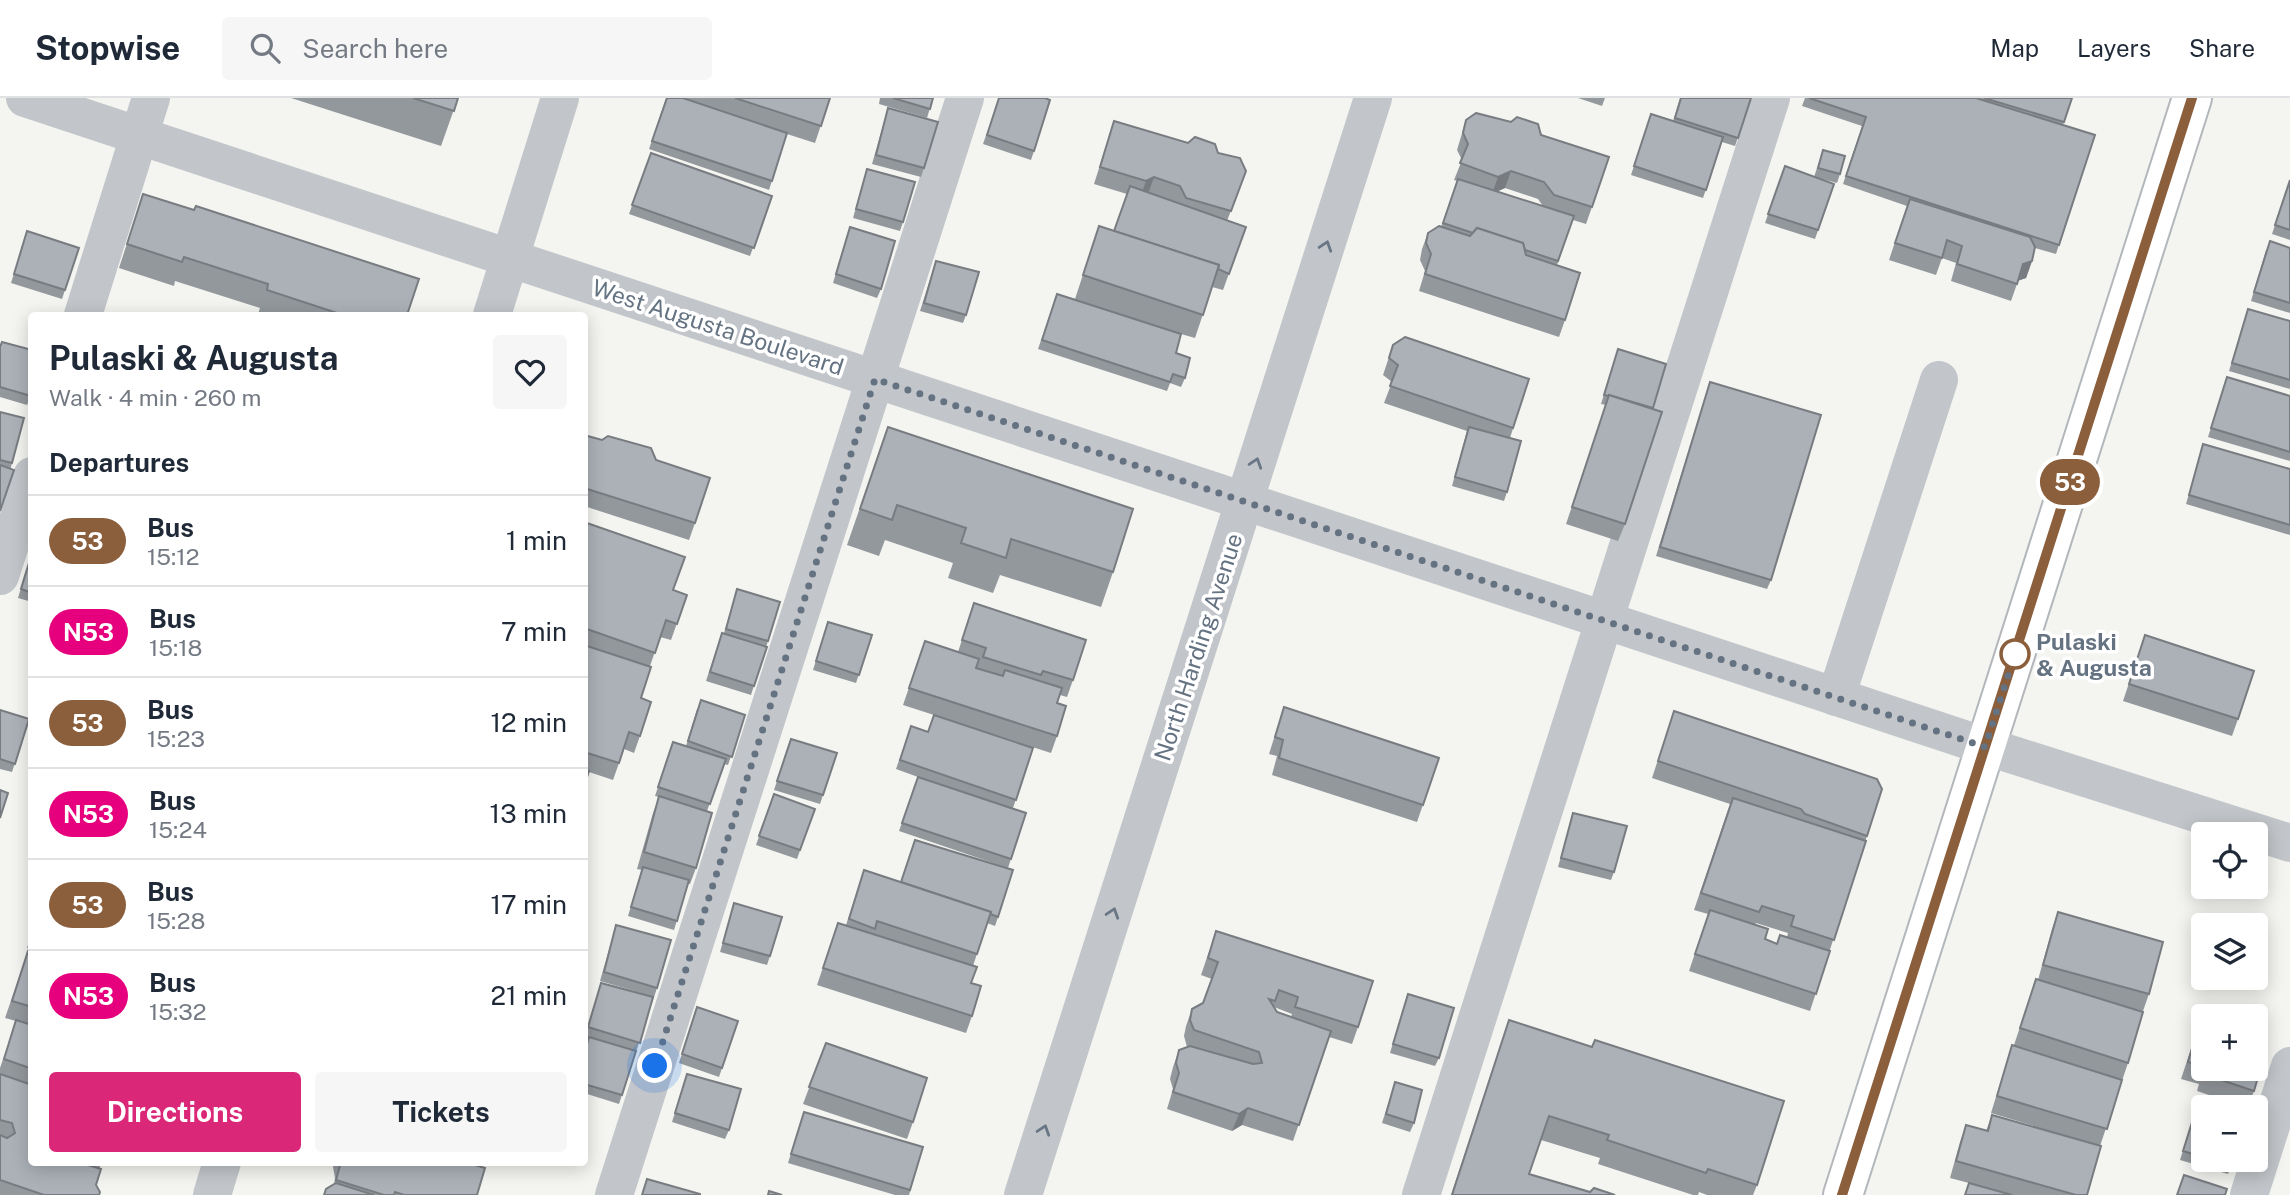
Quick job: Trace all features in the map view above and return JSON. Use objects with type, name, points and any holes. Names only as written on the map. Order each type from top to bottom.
[{"type":"main road","points":[[1843,1195],[2192,98]]},
{"type":"street","name":"West Augusta Boulevard","points":[[25,98],[1985,747],[2290,843]]},
{"type":"street","points":[[83,312],[151,98]]},
{"type":"street","points":[[493,312],[559,98]]},
{"type":"street","points":[[614,1195],[965,98]]},
{"type":"street","name":"North Harding Avenue","points":[[1023,1195],[1373,98]]},
{"type":"street","points":[[1422,1195],[1771,98]]},
{"type":"street","points":[[1836,697],[1940,380]]},
{"type":"street","points":[[0,576],[28,488]]},
{"type":"street","points":[[2249,1195],[2290,1066]]},
{"type":"street","points":[[212,1195],[221,1166]]},
{"type":"building","points":[[413,98],[458,98],[454,111]]},
{"type":"building","points":[[667,98],[683,98],[787,133],[772,181],[652,141]]},
{"type":"building","points":[[735,98],[830,98],[821,126]]},
{"type":"building","points":[[893,98],[933,98],[930,109]]},
{"type":"building","points":[[999,98],[1050,100],[1034,151],[987,135]]},
{"type":"building","points":[[1681,98],[1751,98],[1738,138],[1675,118]]},
{"type":"building","points":[[1809,98],[1976,98],[2095,135],[2059,245],[1846,176],[1866,117]]},
{"type":"building","points":[[1984,98],[2072,98],[2064,122]]},
{"type":"building","points":[[888,108],[938,122],[924,168],[876,155]]},
{"type":"building","points":[[1476,113],[1511,122],[1517,117],[1538,124],[1541,135],[1609,157],[1592,207],[1554,195],[1544,182],[1511,171],[1498,177],[1460,163],[1468,144],[1463,133],[1466,120]]},
{"type":"building","points":[[1651,114],[1723,137],[1706,190],[1634,166]]},
{"type":"building","points":[[1114,121],[1188,143],[1195,137],[1215,144],[1218,153],[1240,158],[1246,171],[1231,211],[1186,198],[1180,186],[1154,177],[1146,181],[1100,167]]},
{"type":"building","points":[[1823,150],[1845,156],[1840,174],[1818,168]]},
{"type":"building","points":[[651,153],[772,196],[754,248],[632,205]]},
{"type":"building","points":[[1785,166],[1834,184],[1818,230],[1768,214]]},
{"type":"building","points":[[867,169],[915,182],[903,222],[856,209]]},
{"type":"building","points":[[1458,179],[1574,216],[1558,261],[1525,250],[1523,243],[1477,228],[1473,233],[1443,223]]},
{"type":"building","points":[[2290,180],[2290,230],[2275,225]]},
{"type":"building","points":[[1130,186],[1246,227],[1229,274],[1218,269],[1219,265],[1114,231]]},
{"type":"building","points":[[143,194],[194,210],[196,206],[419,279],[408,312],[334,312],[267,290],[268,284],[184,257],[182,262],[127,244]]},
{"type":"building","points":[[1910,199],[2030,237],[2035,247],[2032,261],[2023,264],[2017,284],[1957,264],[1962,246],[1947,240],[1942,258],[1895,243]]},
{"type":"building","points":[[1099,226],[1219,265],[1203,315],[1083,275]]},
{"type":"building","points":[[1439,226],[1470,236],[1477,228],[1523,243],[1526,255],[1580,273],[1565,320],[1425,274],[1431,254],[1426,243],[1428,233]]},
{"type":"building","points":[[850,227],[895,241],[881,289],[836,274]]},
{"type":"building","points":[[27,231],[79,248],[65,290],[14,274]]},
{"type":"building","points":[[2270,241],[2290,248],[2290,303],[2254,292]]},
{"type":"building","points":[[936,261],[979,272],[966,315],[924,303]]},
{"type":"building","points":[[1057,294],[1181,334],[1176,353],[1190,358],[1185,378],[1173,374],[1170,382],[1042,340]]},
{"type":"building","points":[[2248,309],[2290,321],[2290,380],[2232,363]]},
{"type":"building","points":[[1405,337],[1529,379],[1513,428],[1390,386],[1398,365],[1389,358],[1393,345]]},
{"type":"building","points":[[2,342],[28,349],[28,395],[0,387]]},
{"type":"building","points":[[1618,349],[1666,364],[1653,408],[1604,395]]},
{"type":"building","points":[[2227,377],[2290,396],[2290,452],[2211,428]]},
{"type":"building","points":[[1710,382],[1821,415],[1771,580],[1660,547]]},
{"type":"building","points":[[1609,395],[1662,412],[1625,524],[1572,507]]},
{"type":"building","points":[[0,412],[24,418],[12,463],[0,460]]},
{"type":"building","points":[[888,427],[1133,509],[1113,572],[1011,539],[1006,558],[961,543],[966,528],[897,505],[892,520],[860,509]]},
{"type":"building","points":[[1469,427],[1521,441],[1507,492],[1455,477]]},
{"type":"building","points":[[588,436],[602,440],[608,436],[651,448],[656,460],[710,478],[695,523],[588,489]]},
{"type":"building","points":[[2203,444],[2290,469],[2290,525],[2189,495]]},
{"type":"building","points":[[0,465],[14,470],[0,511]]},
{"type":"building","points":[[588,523],[685,557],[673,590],[687,595],[677,624],[666,620],[655,653],[588,629]]},
{"type":"building","points":[[28,566],[28,592],[21,589]]},
{"type":"building","points":[[737,589],[780,602],[768,641],[726,629]]},
{"type":"building","points":[[974,603],[1086,640],[1073,680],[1043,671],[1041,675],[983,657],[986,648],[962,640]]},
{"type":"building","points":[[828,622],[872,635],[859,675],[816,661]]},
{"type":"building","points":[[722,633],[767,647],[754,686],[710,672]]},
{"type":"building","points":[[2145,635],[2254,671],[2238,719],[2129,684]]},
{"type":"building","points":[[925,641],[979,659],[976,668],[1003,676],[1005,670],[1062,688],[1057,703],[1066,706],[1057,736],[909,688]]},
{"type":"building","points":[[588,646],[651,667],[641,698],[651,702],[640,736],[629,732],[619,763],[588,753]]},
{"type":"building","points":[[701,700],[745,715],[732,757],[688,741]]},
{"type":"building","points":[[1284,707],[1439,758],[1423,805],[1279,758],[1283,740],[1275,737]]},
{"type":"building","points":[[0,710],[28,719],[15,764],[0,759]]},
{"type":"building","points":[[1674,711],[1877,779],[1882,789],[1867,836],[1805,814],[1801,809],[1658,761]]},
{"type":"building","points":[[934,715],[1033,748],[1016,800],[900,760],[911,726],[928,732]]},
{"type":"building","points":[[791,739],[837,753],[823,795],[777,781]]},
{"type":"building","points":[[673,742],[726,759],[710,804],[658,787]]},
{"type":"building","points":[[918,777],[1026,813],[1011,859],[902,823]]},
{"type":"building","points":[[0,790],[8,793],[0,818]]},
{"type":"building","points":[[774,794],[815,809],[800,850],[759,836]]},
{"type":"building","points":[[659,796],[712,813],[696,868],[644,852]]},
{"type":"building","points":[[1733,798],[1866,841],[1834,940],[1791,926],[1794,916],[1762,906],[1759,912],[1701,893]]},
{"type":"building","points":[[1573,813],[1627,826],[1614,872],[1561,858]]},
{"type":"building","points":[[915,840],[1013,870],[998,917],[990,914],[991,912],[901,882]]},
{"type":"building","points":[[643,867],[689,880],[677,921],[631,907]]},
{"type":"building","points":[[864,870],[991,912],[977,954],[877,921],[875,929],[849,919]]},
{"type":"building","points":[[734,903],[782,917],[770,956],[723,943]]},
{"type":"building","points":[[1710,910],[1768,929],[1765,939],[1777,944],[1780,935],[1830,951],[1816,994],[1695,954]]},
{"type":"building","points":[[2058,912],[2163,942],[2149,994],[2043,965]]},
{"type":"building","points":[[838,923],[977,967],[971,983],[981,986],[972,1016],[823,968]]},
{"type":"building","points":[[616,925],[671,940],[657,988],[604,972]]},
{"type":"building","points":[[1216,931],[1373,981],[1358,1027],[1295,1007],[1298,997],[1279,990],[1275,1001],[1269,999],[1277,1012],[1331,1031],[1299,1125],[1248,1108],[1239,1114],[1173,1092],[1179,1073],[1176,1063],[1179,1050],[1190,1046],[1253,1064],[1262,1063],[1259,1052],[1194,1030],[1190,1020],[1192,1009],[1203,1003],[1218,962],[1208,958]]},
{"type":"building","points":[[28,951],[28,1006],[12,1001]]},
{"type":"building","points":[[2036,979],[2143,1012],[2128,1063],[2020,1028]]},
{"type":"building","points":[[601,983],[653,997],[640,1043],[588,1027]]},
{"type":"building","points":[[1408,994],[1454,1008],[1439,1058],[1393,1044]]},
{"type":"building","points":[[697,1007],[738,1021],[722,1068],[682,1054]]},
{"type":"building","points":[[16,1020],[28,1024],[28,1067],[4,1059]]},
{"type":"building","points":[[1509,1020],[1592,1047],[1595,1040],[1784,1101],[1757,1185],[1708,1169],[1706,1173],[1607,1140],[1609,1135],[1549,1116],[1529,1174],[1590,1192],[1594,1188],[1615,1195],[1452,1195]]},
{"type":"building","points":[[589,1037],[636,1051],[622,1095],[588,1085]]},
{"type":"building","points":[[826,1043],[927,1078],[913,1122],[809,1087]]},
{"type":"building","points":[[2012,1045],[2122,1080],[2107,1129],[1997,1096]]},
{"type":"building","points":[[0,1074],[28,1084],[28,1166],[91,1166],[101,1169],[96,1185],[99,1195],[44,1195],[0,1180],[0,1135],[7,1138],[15,1133],[12,1123],[0,1120]]},
{"type":"building","points":[[687,1074],[741,1089],[729,1130],[675,1113]]},
{"type":"building","points":[[2224,1081],[2257,1081],[2254,1091]]},
{"type":"building","points":[[1395,1082],[1422,1090],[1414,1123],[1386,1114]]},
{"type":"building","points":[[804,1112],[923,1147],[910,1190],[791,1154]]},
{"type":"building","points":[[1992,1115],[2101,1146],[2087,1195],[2076,1195],[1956,1161],[1966,1125],[1988,1131]]},
{"type":"building","points":[[2191,1126],[2191,1153],[2183,1151]]},
{"type":"building","points":[[340,1166],[485,1168],[477,1195],[404,1195],[395,1192],[394,1195],[384,1195],[336,1180]]},
{"type":"building","points":[[2184,1175],[2227,1189],[2225,1195],[2177,1195]]},
{"type":"building","points":[[647,1179],[700,1194],[700,1195],[642,1195]]},
{"type":"building","points":[[336,1183],[374,1195],[324,1195],[326,1189]]},
{"type":"building","points":[[1969,1183],[2012,1195],[1965,1195]]},
{"type":"bus line","name":"53","points":[[1842,1195],[2192,98]]},
{"type":"place","name":"Pulaski & Augusta","points":[[2015,654]]},
{"type":"route","points":[[655,1066],[875,379],[1985,747],[2015,654]]}]
